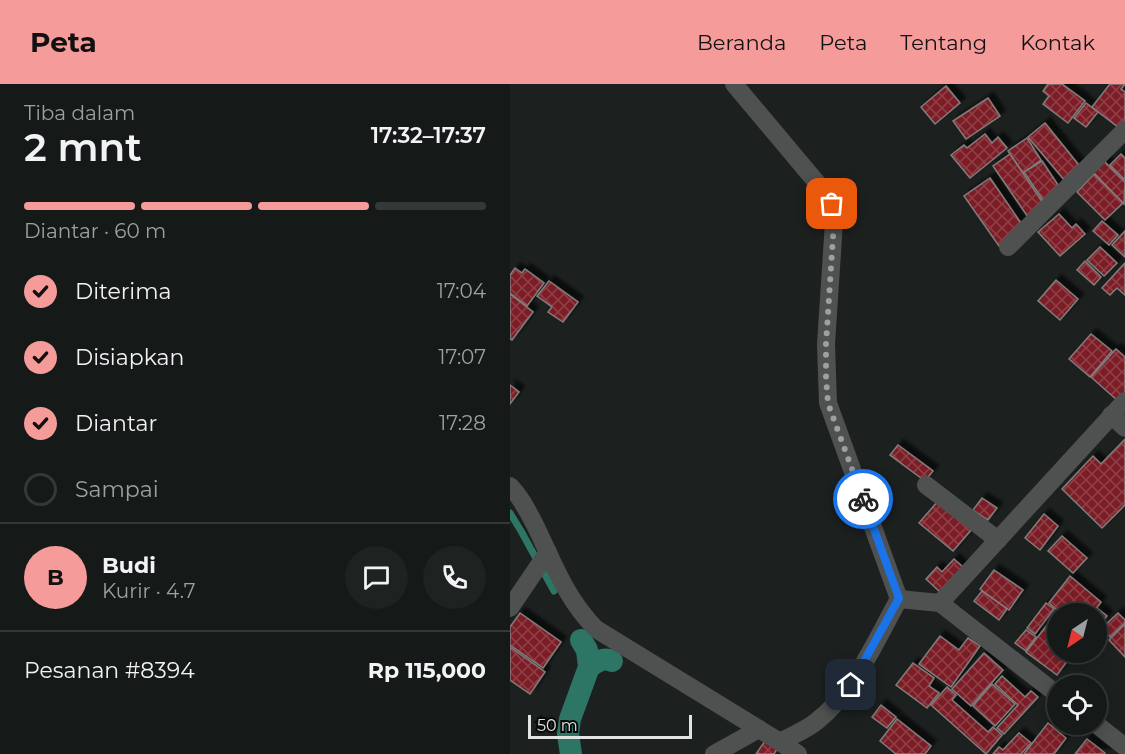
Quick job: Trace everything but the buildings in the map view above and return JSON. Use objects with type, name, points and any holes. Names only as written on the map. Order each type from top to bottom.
[{"type":"street","points":[[734,84],[828,196],[832,204],[834,222],[826,344],[828,403],[902,598]]},
{"type":"street","points":[[1008,247],[1125,130]]},
{"type":"street","points":[[936,603],[998,540],[1125,401]]},
{"type":"street","points":[[1111,415],[1125,428]]},
{"type":"street","points":[[926,485],[998,540]]},
{"type":"street","points":[[510,486],[525,505],[539,564],[596,629],[789,748],[845,693],[902,598]]},
{"type":"street","points":[[510,608],[539,564]]},
{"type":"street","points":[[902,598],[936,603],[1047,687]]},
{"type":"street","points":[[714,754],[759,729]]},
{"type":"street","points":[[1107,733],[1125,747]]},
{"type":"waterway","points":[[510,513],[554,591]]},
{"type":"waterway","points":[[571,754],[568,734],[570,719],[589,667],[587,650],[581,640]]},
{"type":"waterway","points":[[589,667],[603,660],[612,661]]},
{"type":"way so far","points":[[832,204],[834,222],[826,344],[827,394],[830,409],[863,499]]},
{"type":"route","points":[[851,685],[899,598],[863,499]]}]
